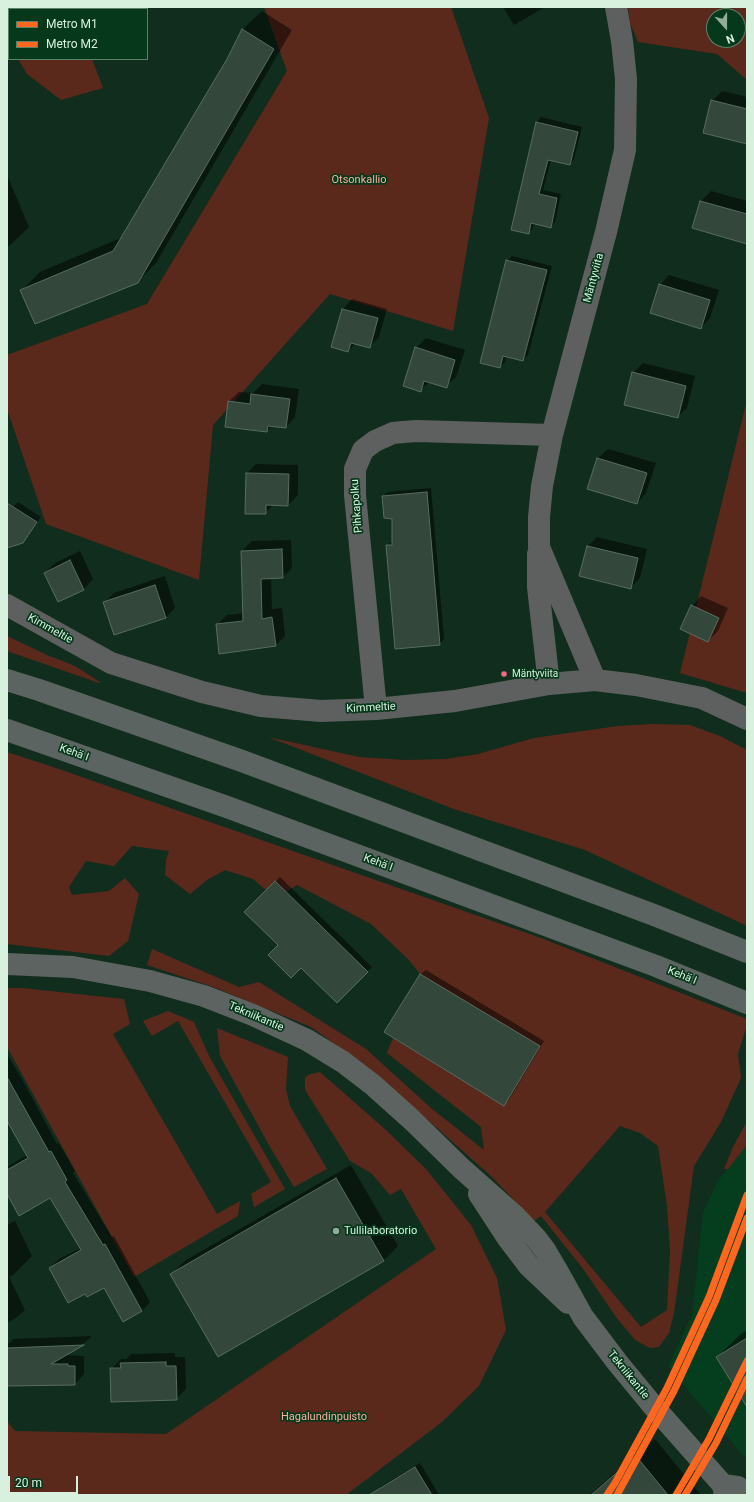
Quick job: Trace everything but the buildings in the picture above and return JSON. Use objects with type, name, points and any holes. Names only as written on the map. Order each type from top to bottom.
[{"type":"highway","points":[[7,680],[257,767],[654,915],[747,952]]},
{"type":"highway","name":"Kehä I","points":[[7,730],[249,816],[656,966],[744,1002]]},
{"type":"main road","name":"Tekniikantie","points":[[7,964],[73,967],[123,975],[204,996],[253,1015],[307,1040],[343,1062],[373,1085],[412,1120],[460,1168],[515,1216],[535,1237],[545,1250],[583,1317],[617,1362],[724,1490],[738,1487],[745,1495]]},
{"type":"street","name":"Mäntyviita","points":[[549,684],[538,582],[539,518],[542,486],[552,435],[606,232],[625,150],[626,80],[622,41],[616,7]]},
{"type":"street","name":"Pihkapolku","points":[[376,709],[355,495],[355,469],[363,450],[375,441],[403,432],[417,431],[552,435]]},
{"type":"street","name":"Mäntyviita","points":[[539,547],[595,680]]},
{"type":"street","name":"Kimmeltie","points":[[7,605],[111,663],[202,692],[261,706],[321,710],[376,709],[455,701],[549,684],[595,680],[636,685],[702,698],[747,719]]},
{"type":"shaded area","points":[[747,1145],[747,1460],[668,1366],[692,1315],[703,1213],[717,1182]]},
{"type":"green space","name":"Otsonkallio","points":[[264,7],[451,7],[489,118],[453,331],[330,294],[213,425],[199,580],[46,524],[7,409],[7,355],[147,304],[287,71]]},
{"type":"green space","points":[[628,7],[747,7],[747,80],[717,54],[638,42],[630,23]]},
{"type":"green space","points":[[19,60],[92,60],[103,88],[61,100],[27,74]]},
{"type":"green space","points":[[747,400],[747,693],[680,673]]},
{"type":"green space","points":[[7,636],[47,655],[75,666],[100,682],[99,683],[7,651]]},
{"type":"green space","points":[[652,724],[690,725],[720,736],[747,750],[747,926],[585,850],[454,809],[268,737],[359,757],[405,760],[446,759],[478,754],[534,738],[618,726]]},
{"type":"green space","points":[[7,752],[541,938],[747,1019],[747,1025],[738,1054],[741,1078],[721,1122],[694,1166],[674,1313],[669,1333],[659,1347],[650,1348],[635,1340],[616,1317],[584,1270],[541,1216],[534,1221],[491,1176],[369,1068],[311,1027],[216,988],[147,965],[152,949],[239,987],[259,982],[366,1049],[431,1108],[484,1150],[481,1127],[387,1053],[393,1038],[504,1105],[540,1046],[420,974],[409,960],[371,924],[297,885],[286,892],[275,881],[266,890],[253,879],[225,870],[207,880],[190,894],[165,875],[166,860],[169,851],[132,846],[114,866],[86,861],[69,887],[72,895],[109,891],[125,878],[139,894],[128,941],[109,956],[7,944]],"holes":[[[620,1126],[640,1133],[658,1146],[667,1206],[670,1251],[667,1310],[641,1327],[545,1212]]]},
{"type":"green space","points":[[7,988],[22,988],[124,999],[130,1024],[113,1034],[217,1214],[240,1201],[238,1216],[134,1277],[7,1047]]},
{"type":"green space","points":[[168,1011],[194,1022],[209,1056],[285,1189],[254,1207],[251,1194],[271,1182],[178,1021],[152,1036],[143,1021]]},
{"type":"green space","points":[[217,1028],[288,1057],[286,1089],[290,1106],[327,1169],[294,1187],[270,1147],[220,1056]]},
{"type":"green space","name":"Hagalundinpuisto","points":[[320,1072],[386,1130],[426,1169],[471,1225],[497,1278],[506,1330],[479,1386],[442,1422],[346,1495],[7,1495],[7,1421],[15,1431],[166,1434],[436,1249],[401,1189],[390,1195],[371,1173],[350,1161],[305,1090],[305,1078],[308,1075]]},
{"type":"green space","points":[[747,1121],[747,1145],[728,1169],[724,1169],[733,1147]]},
{"type":"metro line","name":"M1","points":[[607,1495],[667,1388],[709,1297],[747,1195]]},
{"type":"metro line","name":"M2","points":[[617,1495],[674,1391],[716,1300],[747,1218]]},
{"type":"metro line","name":"M1","points":[[676,1495],[709,1439],[747,1361]]},
{"type":"metro line","name":"M2","points":[[685,1495],[716,1443],[747,1379]]},
{"type":"place","name":"Mäntyviita","points":[[504,674]]},
{"type":"place","name":"Tullilaboratorio","points":[[336,1231]]}]
